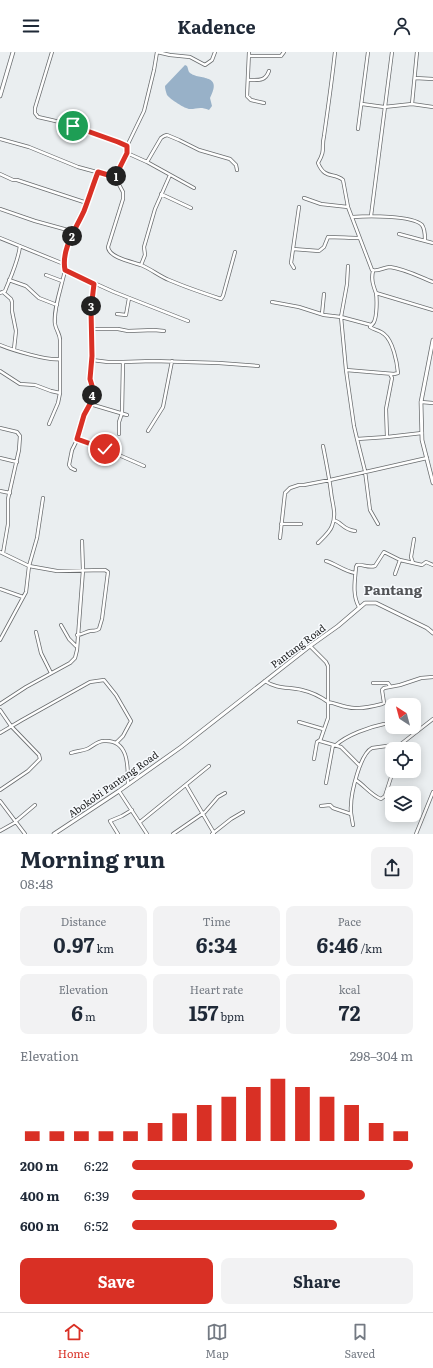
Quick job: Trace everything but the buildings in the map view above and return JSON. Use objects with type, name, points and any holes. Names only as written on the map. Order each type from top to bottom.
[{"type":"street","points":[[0,96],[13,52]]},
{"type":"street","points":[[52,52],[35,108],[35,113],[38,117],[73,126],[127,146]]},
{"type":"street","points":[[115,177],[127,153],[127,146],[144,111],[157,52],[170,55],[180,54],[190,56],[205,65],[212,60],[215,52]]},
{"type":"street","points":[[249,52],[247,98],[264,103]]},
{"type":"street","points":[[249,56],[281,56],[284,52]]},
{"type":"street","points":[[335,52],[328,113],[323,141],[324,153],[318,163],[327,175],[342,179],[348,207],[353,217],[370,268],[373,271],[372,282],[376,293],[376,306],[374,322],[371,325]]},
{"type":"street","points":[[358,129],[368,52]]},
{"type":"street","points":[[371,216],[392,52]]},
{"type":"street","points":[[412,104],[417,52]]},
{"type":"street","points":[[248,80],[264,79],[269,71]]},
{"type":"street","points":[[415,78],[433,79]]},
{"type":"street","points":[[362,104],[384,107],[412,104],[433,107]]},
{"type":"street","points":[[147,162],[161,138],[167,135],[199,150],[230,159],[236,165],[237,170]]},
{"type":"street","points":[[0,139],[28,147],[78,167],[115,177],[123,192],[123,199],[108,247],[108,250],[112,254],[129,262],[142,265],[168,280],[221,299],[235,252]]},
{"type":"street","points":[[127,153],[182,180],[194,188]]},
{"type":"street","points":[[49,424],[58,403],[60,393],[60,334],[56,328],[55,320],[65,270],[64,264],[66,250],[75,232],[98,172]]},
{"type":"street","points":[[0,174],[13,180],[18,180],[87,202]]},
{"type":"street","points":[[142,265],[145,255],[144,247],[154,209],[170,175]]},
{"type":"street","points":[[161,194],[192,208]]},
{"type":"street","points":[[304,198],[321,204],[348,207]]},
{"type":"street","points":[[294,268],[291,263],[299,207]]},
{"type":"street","points":[[0,209],[35,221],[75,232]]},
{"type":"street","points":[[353,217],[385,216],[418,223],[424,229],[425,240]]},
{"type":"street","points":[[399,234],[433,243]]},
{"type":"street","points":[[293,249],[319,251],[324,247],[328,237],[359,238]]},
{"type":"street","points":[[0,238],[64,264]]},
{"type":"street","points":[[14,350],[16,331],[12,311],[12,302],[11,299],[2,293],[5,291],[16,264],[20,246]]},
{"type":"street","points":[[348,266],[347,284],[341,317],[346,370],[354,426],[365,471],[370,510],[378,524]]},
{"type":"street","points":[[373,271],[390,267],[433,282]]},
{"type":"street","points":[[65,270],[94,284],[188,321]]},
{"type":"street","points":[[46,275],[62,281]]},
{"type":"street","points":[[9,280],[26,286],[39,298],[57,305]]},
{"type":"street","points":[[75,470],[69,465],[72,450],[84,415],[90,404],[93,389],[90,379],[92,360],[91,309],[94,284]]},
{"type":"street","points":[[376,293],[433,310]]},
{"type":"street","points":[[322,314],[324,294]]},
{"type":"street","points":[[117,314],[126,315],[129,298]]},
{"type":"street","points":[[272,302],[371,325],[371,328],[383,333],[396,357],[397,374],[346,370]]},
{"type":"street","points":[[92,329],[164,331]]},
{"type":"street","points":[[433,340],[432,352],[421,402],[422,440],[431,471],[433,484]]},
{"type":"street","points":[[0,345],[52,359],[60,359]]},
{"type":"street","points":[[92,360],[108,362],[172,361],[258,366]]},
{"type":"street","points":[[148,431],[163,406],[172,361]]},
{"type":"street","points":[[119,434],[118,422],[122,413],[123,362]]},
{"type":"street","points":[[0,371],[20,384],[35,385],[60,393]]},
{"type":"street","points":[[387,437],[386,410],[392,378],[390,374]]},
{"type":"street","points":[[421,402],[433,403]]},
{"type":"street","points":[[90,404],[127,415]]},
{"type":"street","points":[[0,428],[20,434],[17,462],[7,508],[8,524],[2,553],[29,566],[58,571],[105,570],[109,574],[99,629],[77,635]]},
{"type":"street","points":[[357,439],[387,437],[422,432]]},
{"type":"street","points":[[77,439],[144,466]]},
{"type":"street","points":[[318,543],[332,527],[334,520],[334,505],[323,446]]},
{"type":"street","points":[[0,458],[17,462]]},
{"type":"street","points":[[280,538],[286,490],[299,485],[330,480],[427,458]]},
{"type":"street","points":[[0,491],[10,493]]},
{"type":"street","points":[[0,640],[26,589],[29,566],[37,538],[43,498]]},
{"type":"street","points":[[334,520],[340,522],[346,529],[355,531]]},
{"type":"street","points":[[281,524],[301,524]]},
{"type":"street","points":[[413,564],[411,557],[414,539]]},
{"type":"street","points":[[0,704],[75,658],[83,570],[82,541]]},
{"type":"street","points":[[433,565],[426,562],[422,565],[413,564],[400,560],[384,552],[375,566],[370,567],[361,564],[357,565],[354,591],[355,599],[359,607],[365,603],[376,603],[427,628],[433,633]]},
{"type":"street","points":[[396,574],[400,560]]},
{"type":"street","points":[[326,561],[349,572],[355,573]]},
{"type":"street","points":[[0,589],[23,597]]},
{"type":"street","name":"Pantang Road","points":[[181,747],[265,680],[338,626],[359,607]]},
{"type":"street","points":[[61,625],[69,639],[77,646]]},
{"type":"street","points":[[36,632],[41,653],[51,673]]},
{"type":"street","points":[[310,646],[328,666],[328,718],[320,740],[317,742],[314,759]]},
{"type":"street","points":[[265,680],[280,687],[306,691],[328,702],[350,708],[369,707],[382,704],[384,703],[382,689],[421,678],[433,677]]},
{"type":"street","points":[[0,733],[90,682],[104,680],[116,695],[131,721],[123,736],[116,743]]},
{"type":"street","points":[[373,683],[388,683],[390,686]]},
{"type":"street","points":[[0,710],[11,726],[39,755],[40,759],[28,771],[0,790]]},
{"type":"street","points":[[353,825],[351,803],[356,780],[360,766],[371,748],[401,744],[433,720]]},
{"type":"street","points":[[299,722],[323,729]]},
{"type":"street","points":[[326,783],[334,745],[341,740],[365,729],[384,724]]},
{"type":"street","points":[[320,740],[322,742],[341,747],[360,766]]},
{"type":"street","points":[[71,753],[85,750],[104,741],[116,743],[125,753],[128,760],[128,784]]},
{"type":"street","name":"Abokobi Pantang Road","points":[[54,834],[120,791],[181,747]]},
{"type":"street","points":[[140,822],[209,766]]},
{"type":"street","points":[[356,780],[365,786],[372,794],[381,799],[385,796],[391,778]]},
{"type":"street","points":[[186,785],[213,833],[243,812]]},
{"type":"street","points":[[120,791],[148,834]]},
{"type":"street","points":[[416,834],[433,792]]},
{"type":"street","points":[[173,834],[178,833],[206,810],[218,797],[225,793]]},
{"type":"street","points":[[0,801],[25,834]]},
{"type":"street","points":[[0,831],[16,821],[35,805]]},
{"type":"street","points":[[321,806],[330,805],[333,808],[351,814]]},
{"type":"street","points":[[118,834],[110,821],[132,810]]},
{"type":"water","points":[[185,65],[187,66],[189,72],[193,75],[208,79],[214,84],[210,98],[212,106],[209,110],[201,108],[188,109],[178,104],[167,95],[165,86]]},
{"type":"district","name":"Pantang","points":[[393,590]]},
{"type":"route","points":[[73,126],[127,146],[127,153],[115,177],[98,172],[75,232],[66,250],[64,264],[65,270],[94,284],[91,309],[92,356],[90,373],[93,389],[90,404],[84,415],[80,434],[77,439],[105,449]]}]
